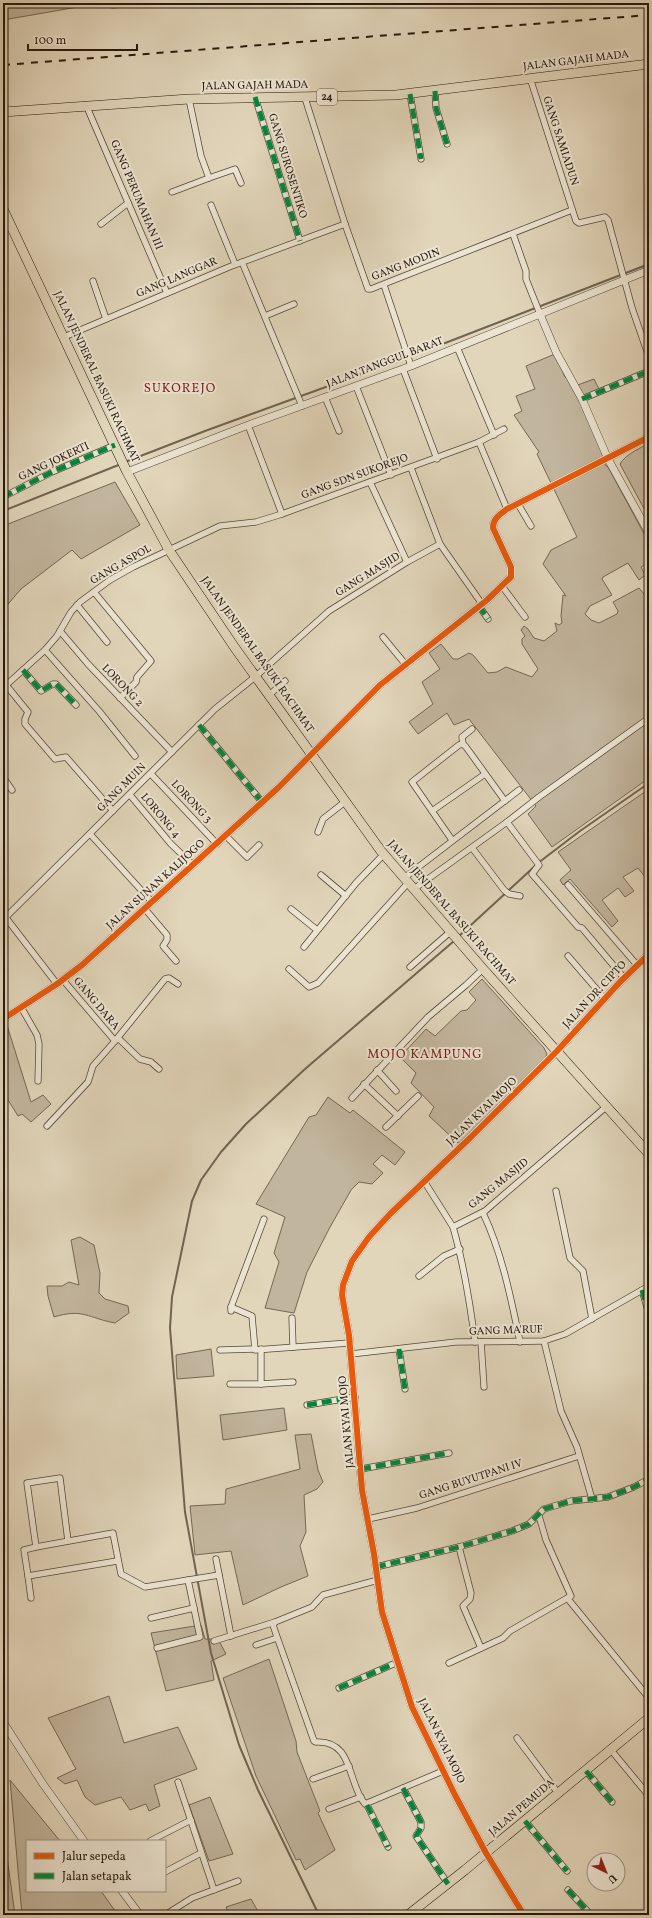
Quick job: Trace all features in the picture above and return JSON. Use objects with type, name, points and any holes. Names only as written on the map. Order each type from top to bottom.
[{"type":"main road","name":"JALAN GAJAH MADA","points":[[3,112],[189,99],[305,98],[410,94],[649,64]]},
{"type":"main road","name":"JALAN JENDERAL BASUKI RACHMAT","points":[[3,209],[127,472],[169,550],[255,677],[313,754],[384,854],[459,942],[649,1154]]},
{"type":"main road","name":"JALAN PEMUDA","points":[[408,1915],[486,1853],[649,1718]]},
{"type":"street","points":[[113,5],[128,3]]},
{"type":"street","name":"GANG SAMIADUN","points":[[530,78],[572,210]]},
{"type":"street","points":[[435,91],[436,108],[447,144]]},
{"type":"street","points":[[410,94],[421,159]]},
{"type":"street","name":"GANG SUROSENTIKO","points":[[255,98],[300,241]]},
{"type":"street","name":"GANG MODIN","points":[[305,98],[345,224],[368,289],[371,290],[384,285],[572,210]]},
{"type":"street","points":[[189,99],[201,156],[209,178]]},
{"type":"street","name":"GANG PERUMAHAN III","points":[[86,106],[167,293]]},
{"type":"street","points":[[172,192],[235,169],[241,183]]},
{"type":"street","points":[[101,224],[128,203]]},
{"type":"street","points":[[211,206],[235,264]]},
{"type":"street","points":[[572,210],[577,222],[604,217],[607,218],[649,357]]},
{"type":"street","name":"GANG LANGGAR","points":[[64,338],[235,264],[345,224]]},
{"type":"street","points":[[513,234],[526,271],[526,279],[556,352],[582,399],[608,459],[649,533]]},
{"type":"street","points":[[242,262],[302,406]]},
{"type":"street","name":"JALAN TANGGUL BARAT","points":[[127,472],[248,425],[403,369],[410,364],[540,314],[624,277],[649,270]]},
{"type":"street","points":[[93,281],[106,319]]},
{"type":"street","points":[[384,285],[410,364]]},
{"type":"street","points":[[265,316],[294,304]]},
{"type":"street","points":[[457,347],[494,435]]},
{"type":"street","points":[[403,369],[428,430],[437,459]]},
{"type":"street","points":[[582,399],[649,371]]},
{"type":"street","points":[[356,386],[391,475]]},
{"type":"street","points":[[325,397],[339,431]]},
{"type":"street","points":[[248,425],[282,514]]},
{"type":"street","name":"GANG SDN SUKOREJO","points":[[169,550],[220,526],[256,522],[282,514],[437,459],[479,442],[504,429]]},
{"type":"street","points":[[479,442],[507,509],[649,437]]},
{"type":"street","name":"GANG JOKERTI","points":[[3,497],[52,472],[114,445]]},
{"type":"street","points":[[411,468],[440,544],[488,619]]},
{"type":"street","points":[[370,482],[407,562]]},
{"type":"street","points":[[518,504],[531,526]]},
{"type":"street","name":"JALAN SUNAN KALIJOGO","points":[[3,1019],[60,982],[145,909],[226,836],[313,754],[380,686],[480,605],[511,577],[511,567],[495,535],[493,522],[507,509]]},
{"type":"street","name":"GANG MASJID","points":[[255,677],[329,611],[407,562],[440,544]]},
{"type":"street","name":"GANG ASPOL","points":[[5,686],[45,650],[60,631],[77,605],[94,592],[133,567],[169,550]]},
{"type":"street","points":[[502,586],[525,617]]},
{"type":"street","points":[[94,592],[151,661],[137,677],[136,682],[120,698]]},
{"type":"street","points":[[77,605],[107,642]]},
{"type":"street","name":"LORONG 2","points":[[60,631],[88,664],[172,752]]},
{"type":"street","points":[[383,637],[406,665]]},
{"type":"street","points":[[45,650],[99,710],[136,756]]},
{"type":"street","points":[[23,670],[41,691],[53,684],[58,685],[76,705]]},
{"type":"street","name":"GANG MUIN","points":[[4,915],[130,795],[215,709],[255,677]]},
{"type":"street","points":[[268,696],[285,681]]},
{"type":"street","points":[[5,686],[28,712],[25,719],[25,724],[56,759],[66,757],[113,811]]},
{"type":"street","points":[[409,883],[472,849],[540,797],[649,718]]},
{"type":"street","points":[[199,725],[262,802]]},
{"type":"street","points":[[472,729],[462,737],[463,744],[505,801]]},
{"type":"street","points":[[452,840],[412,782],[459,745],[463,744]]},
{"type":"street","name":"LORONG 3","points":[[151,774],[217,844]]},
{"type":"street","points":[[432,812],[485,774]]},
{"type":"street","points":[[3,777],[12,790]]},
{"type":"street","points":[[289,969],[309,987],[318,983],[409,883],[452,840],[519,790]]},
{"type":"street","name":"LORONG 4","points":[[130,795],[171,844],[193,865]]},
{"type":"street","points":[[318,832],[323,819],[346,801]]},
{"type":"street","points":[[507,822],[537,862],[532,874],[578,927],[582,928],[624,978]]},
{"type":"street","points":[[90,834],[152,902]]},
{"type":"street","points":[[226,836],[247,857],[259,845]]},
{"type":"street","points":[[472,849],[506,892],[520,896]]},
{"type":"street","points":[[304,947],[346,896],[384,854]]},
{"type":"street","points":[[320,875],[346,896]]},
{"type":"street","points":[[568,885],[637,965]]},
{"type":"street","points":[[145,909],[167,935],[167,940],[163,946],[176,961]]},
{"type":"street","points":[[292,909],[317,930]]},
{"type":"street","name":"GANG DARA","points":[[4,915],[60,982],[116,1040]]},
{"type":"street","points":[[410,967],[451,932]]},
{"type":"street","name":"JALAN DR. CIPTO","points":[[557,1051],[624,978],[649,954]]},
{"type":"street","points":[[568,956],[605,999]]},
{"type":"street","points":[[352,1098],[428,1017],[483,969]]},
{"type":"street","name":"GANG DARA","points":[[47,1126],[88,1082],[93,1066],[165,979],[169,978],[178,984]]},
{"type":"street","points":[[21,1007],[37,1035],[39,1044],[38,1081]]},
{"type":"street","points":[[116,1040],[140,1059],[151,1062],[159,1069]]},
{"type":"street","name":"JALAN KYAI MOJO","points":[[524,1915],[486,1853],[443,1771],[412,1707],[382,1612],[376,1567],[362,1490],[351,1354],[342,1295],[343,1285],[352,1261],[369,1237],[557,1051]]},
{"type":"street","points":[[377,1070],[396,1091]]},
{"type":"street","points":[[364,1084],[398,1116]]},
{"type":"street","points":[[386,1127],[418,1096]]},
{"type":"street","name":"GANG MASJID","points":[[453,1227],[483,1213],[607,1106]]},
{"type":"street","points":[[424,1181],[453,1227],[460,1249],[478,1342],[484,1387]]},
{"type":"street","points":[[556,1191],[570,1258],[583,1272],[592,1319]]},
{"type":"street","points":[[483,1213],[494,1236],[512,1301],[520,1342]]},
{"type":"street","points":[[254,1349],[252,1316],[231,1309],[264,1219]]},
{"type":"street","points":[[420,1276],[444,1256],[460,1249]]},
{"type":"street","name":"GANG MA'RUF","points":[[351,1354],[478,1342],[544,1341],[565,1334],[649,1286]]},
{"type":"street","points":[[642,1290],[649,1314]]},
{"type":"street","points":[[292,1318],[293,1347]]},
{"type":"street","points":[[544,1341],[561,1411],[579,1456],[592,1499]]},
{"type":"street","points":[[220,1350],[261,1349],[349,1343]]},
{"type":"street","points":[[261,1349],[261,1384]]},
{"type":"street","points":[[399,1349],[405,1390]]},
{"type":"street","points":[[230,1384],[293,1382]]},
{"type":"street","points":[[306,1405],[355,1397]]},
{"type":"street","points":[[361,1469],[449,1453]]},
{"type":"street","name":"GANG BUYUTPANI IV","points":[[368,1519],[417,1508],[579,1456]]},
{"type":"street","points":[[36,1547],[27,1483],[60,1478],[68,1541]]},
{"type":"street","points":[[376,1567],[459,1547],[512,1531],[529,1524],[544,1509],[571,1501],[608,1497],[634,1487],[649,1478]]},
{"type":"street","points":[[449,1662],[503,1638],[510,1631],[568,1599],[570,1594],[546,1540],[538,1516]]},
{"type":"street","points":[[32,1598],[24,1550],[113,1533],[117,1561],[121,1574],[145,1587],[219,1575]]},
{"type":"street","points":[[459,1547],[471,1593],[470,1598],[463,1606],[481,1648]]},
{"type":"street","points":[[216,1559],[231,1636]]},
{"type":"street","points":[[28,1576],[117,1561]]},
{"type":"street","points":[[157,1648],[200,1637],[190,1580]]},
{"type":"street","points":[[214,1640],[275,1622],[312,1607],[323,1595],[378,1580]]},
{"type":"street","points":[[568,1599],[649,1698]]},
{"type":"street","points":[[151,1618],[194,1608]]},
{"type":"street","points":[[275,1622],[273,1625],[277,1638],[314,1740],[316,1742],[328,1742],[338,1748],[349,1766],[361,1797],[367,1805],[388,1847]]},
{"type":"street","points":[[256,1645],[277,1638]]},
{"type":"street","points":[[338,1688],[398,1662]]},
{"type":"street","points":[[3,1722],[43,1784],[83,1840]]},
{"type":"street","points":[[517,1738],[558,1793]]},
{"type":"street","points":[[611,1750],[649,1796]]},
{"type":"street","points":[[313,1779],[349,1766]]},
{"type":"street","points":[[367,1805],[443,1771]]},
{"type":"street","points":[[586,1771],[612,1802]]},
{"type":"street","points":[[178,1782],[214,1890]]},
{"type":"street","points":[[403,1788],[421,1822],[421,1828],[416,1836],[448,1884]]},
{"type":"street","points":[[330,1809],[361,1797]]},
{"type":"street","points":[[152,1840],[191,1820]]},
{"type":"street","points":[[525,1821],[567,1871]]},
{"type":"street","points":[[166,1871],[202,1853]]},
{"type":"street","points":[[165,1915],[192,1898],[238,1881]]},
{"type":"street","points":[[568,1890],[591,1915]]},
{"type":"street","points":[[124,1892],[140,1915]]},
{"type":"shaded area","points":[[3,3],[101,3],[3,20]]},
{"type":"shaded area","points":[[555,354],[565,377],[575,386],[594,379],[600,391],[581,400],[605,454],[605,465],[608,467],[649,543],[649,562],[641,567],[645,575],[639,580],[628,563],[603,577],[602,579],[612,595],[590,606],[585,614],[591,620],[599,623],[617,614],[618,611],[613,602],[639,588],[649,600],[649,778],[552,847],[528,814],[536,806],[469,719],[454,725],[447,713],[418,734],[409,722],[433,704],[422,682],[440,669],[429,653],[441,644],[453,659],[458,659],[469,653],[473,655],[488,673],[497,672],[506,667],[532,677],[538,669],[522,644],[522,639],[525,636],[521,630],[524,626],[534,638],[544,641],[557,631],[555,623],[559,625],[562,623],[561,616],[563,595],[566,596],[543,564],[551,550],[577,537],[537,454],[539,452],[514,415],[522,411],[516,396],[535,389],[526,366]]},
{"type":"shaded area","points":[[649,443],[649,518],[620,464],[629,455]]},
{"type":"shaded area","points":[[115,482],[140,525],[81,559],[72,550],[21,589],[3,610],[3,526]]},
{"type":"shaded area","points":[[649,789],[649,882],[638,868],[623,877],[634,891],[625,897],[618,888],[602,900],[618,921],[612,927],[570,879],[563,885],[560,880],[571,870],[558,852]]},
{"type":"shaded area","points":[[482,979],[544,1048],[547,1054],[545,1059],[462,1142],[458,1143],[429,1116],[434,1107],[411,1083],[416,1073],[400,1057],[426,1029],[435,1036],[461,1011],[467,1010],[476,1000],[469,992]]},
{"type":"shaded area","points":[[6,1022],[31,1102],[43,1095],[51,1104],[31,1122],[22,1114],[18,1116],[3,1092],[3,1024]]},
{"type":"shaded area","points":[[328,1097],[350,1113],[353,1110],[405,1152],[395,1165],[382,1155],[373,1164],[383,1173],[372,1184],[359,1182],[351,1190],[307,1272],[294,1313],[265,1308],[279,1262],[274,1253],[285,1217],[256,1204],[309,1117],[316,1115]]},
{"type":"shaded area","points":[[80,1237],[94,1245],[100,1273],[99,1293],[105,1299],[128,1306],[129,1313],[115,1323],[72,1313],[54,1317],[48,1296],[47,1286],[62,1286],[69,1282],[79,1285],[71,1240]]},
{"type":"shaded area","points":[[211,1349],[214,1376],[177,1379],[176,1355]]},
{"type":"shaded area","points":[[284,1408],[287,1430],[223,1440],[220,1415]]},
{"type":"shaded area","points":[[311,1434],[318,1470],[323,1482],[317,1489],[304,1495],[306,1532],[300,1546],[308,1576],[243,1605],[231,1551],[195,1555],[190,1506],[225,1504],[226,1489],[300,1469],[295,1435]]},
{"type":"shaded area","points":[[201,1625],[205,1639],[218,1639],[226,1654],[211,1661],[214,1680],[166,1691],[151,1633]]},
{"type":"shaded area","points":[[269,1659],[296,1741],[297,1752],[320,1811],[318,1813],[335,1850],[305,1870],[300,1859],[296,1860],[256,1776],[223,1678]]},
{"type":"shaded area","points":[[109,1696],[124,1743],[178,1727],[197,1769],[154,1785],[160,1806],[149,1811],[146,1804],[130,1810],[121,1797],[95,1805],[85,1797],[77,1780],[65,1784],[57,1778],[76,1769],[48,1718]]},
{"type":"shaded area","points":[[10,1780],[59,1840],[26,1840],[26,1892],[102,1892],[118,1915],[22,1915]]},
{"type":"shaded area","points":[[210,1797],[233,1854],[209,1861],[189,1805]]},
{"type":"shaded area","points":[[3,1828],[15,1915],[3,1915]]},
{"type":"shaded area","points":[[251,1899],[260,1915],[230,1915],[226,1907]]},
{"type":"waterway","points":[[125,462],[205,431],[422,352],[649,264]]},
{"type":"waterway","points":[[3,511],[121,464]]},
{"type":"waterway","points":[[538,863],[580,831],[649,783]]},
{"type":"waterway","points":[[459,936],[535,866]]},
{"type":"waterway","points":[[319,1915],[258,1790],[239,1745],[211,1653],[185,1512],[170,1328],[172,1297],[192,1201],[201,1180],[221,1152],[246,1124],[305,1069],[454,941]]},
{"type":"railway","points":[[3,65],[649,15]]},
{"type":"marked path","points":[[113,5],[128,3]]},
{"type":"marked path","points":[[435,91],[436,108],[447,144]]},
{"type":"marked path","points":[[410,94],[421,159]]},
{"type":"marked path","points":[[255,97],[300,241]]},
{"type":"marked path","points":[[582,399],[649,371]]},
{"type":"marked path","points":[[3,497],[52,472],[115,445]]},
{"type":"marked path","points":[[479,606],[488,619]]},
{"type":"marked path","points":[[23,670],[41,691],[53,684],[56,684],[76,705]]},
{"type":"marked path","points":[[199,725],[262,802]]},
{"type":"marked path","points":[[642,1290],[649,1314]]},
{"type":"marked path","points":[[399,1349],[405,1389]]},
{"type":"marked path","points":[[307,1405],[355,1397]]},
{"type":"marked path","points":[[361,1469],[449,1453]]},
{"type":"marked path","points":[[376,1567],[459,1547],[512,1531],[529,1524],[544,1509],[571,1501],[608,1497],[634,1487],[649,1479]]},
{"type":"marked path","points":[[339,1688],[398,1662]]},
{"type":"marked path","points":[[586,1771],[612,1802]]},
{"type":"marked path","points":[[403,1788],[421,1822],[421,1828],[416,1836],[448,1884]]},
{"type":"marked path","points":[[367,1805],[388,1847]]},
{"type":"marked path","points":[[525,1821],[567,1871]]},
{"type":"marked path","points":[[568,1890],[591,1915]]},
{"type":"cycle path","points":[[3,1019],[57,984],[82,965],[279,787],[380,685],[487,600],[511,577],[511,567],[493,528],[494,522],[499,515],[507,509],[649,437]]},
{"type":"cycle path","points":[[524,1915],[486,1853],[455,1795],[412,1707],[382,1612],[374,1554],[362,1490],[349,1335],[342,1295],[343,1285],[352,1261],[369,1237],[390,1214],[471,1137],[557,1051],[620,982],[649,954]]},
{"type":"district","name":"SUKOREJO","points":[[180,389]]},
{"type":"district","name":"MOJO KAMPUNG","points":[[425,1055]]}]
